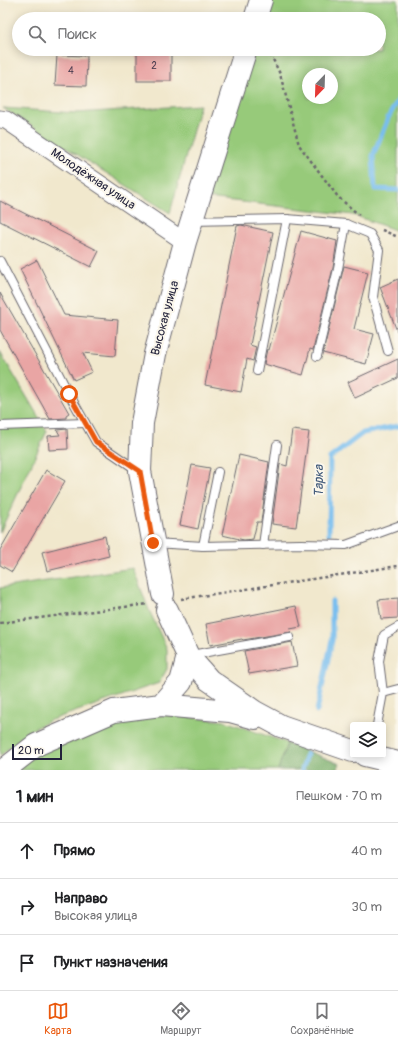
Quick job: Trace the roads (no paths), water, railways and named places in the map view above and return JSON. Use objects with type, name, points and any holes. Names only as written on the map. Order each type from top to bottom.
[{"type":"street","points":[[257,12],[261,0]]},
{"type":"street","name":"Высокая улица","points":[[244,56],[185,242],[155,354],[142,423],[140,471],[164,602],[188,656],[209,680],[255,712],[281,726]]},
{"type":"street","name":"Молодёжная улица","points":[[0,119],[6,120],[185,242]]},
{"type":"street","points":[[161,705],[181,682],[188,656]]},
{"type":"street","points":[[4,770],[36,745],[114,712],[161,705],[230,711],[350,749]]},
{"type":"street","points":[[380,758],[398,763]]},
{"type":"lane","points":[[192,221],[287,219],[346,224],[370,234],[379,250],[373,297],[388,351]]},
{"type":"lane","points":[[257,371],[287,219]]},
{"type":"lane","points":[[317,356],[338,269],[346,224]]},
{"type":"lane","points":[[0,261],[85,424],[96,442],[140,471]]},
{"type":"lane","points":[[0,426],[85,424]]},
{"type":"lane","points":[[263,545],[277,445]]},
{"type":"lane","points":[[203,546],[218,472]]},
{"type":"lane","points":[[153,543],[203,546],[301,544],[346,545],[398,526]]},
{"type":"lane","points":[[378,722],[383,693],[379,661],[384,635],[398,627]]},
{"type":"lane","points":[[188,656],[290,637]]},
{"type":"lane","points":[[383,693],[398,689]]},
{"type":"waterway","name":"Тарка","points":[[398,100],[388,118],[373,156],[375,189],[398,190]]},
{"type":"waterway","name":"Тарка","points":[[329,534],[330,458],[363,433],[398,426]]},
{"type":"waterway","name":"Тарка","points":[[317,711],[332,640],[332,601]]},
{"type":"waterway","name":"Тарка","points":[[302,770],[307,754]]}]
